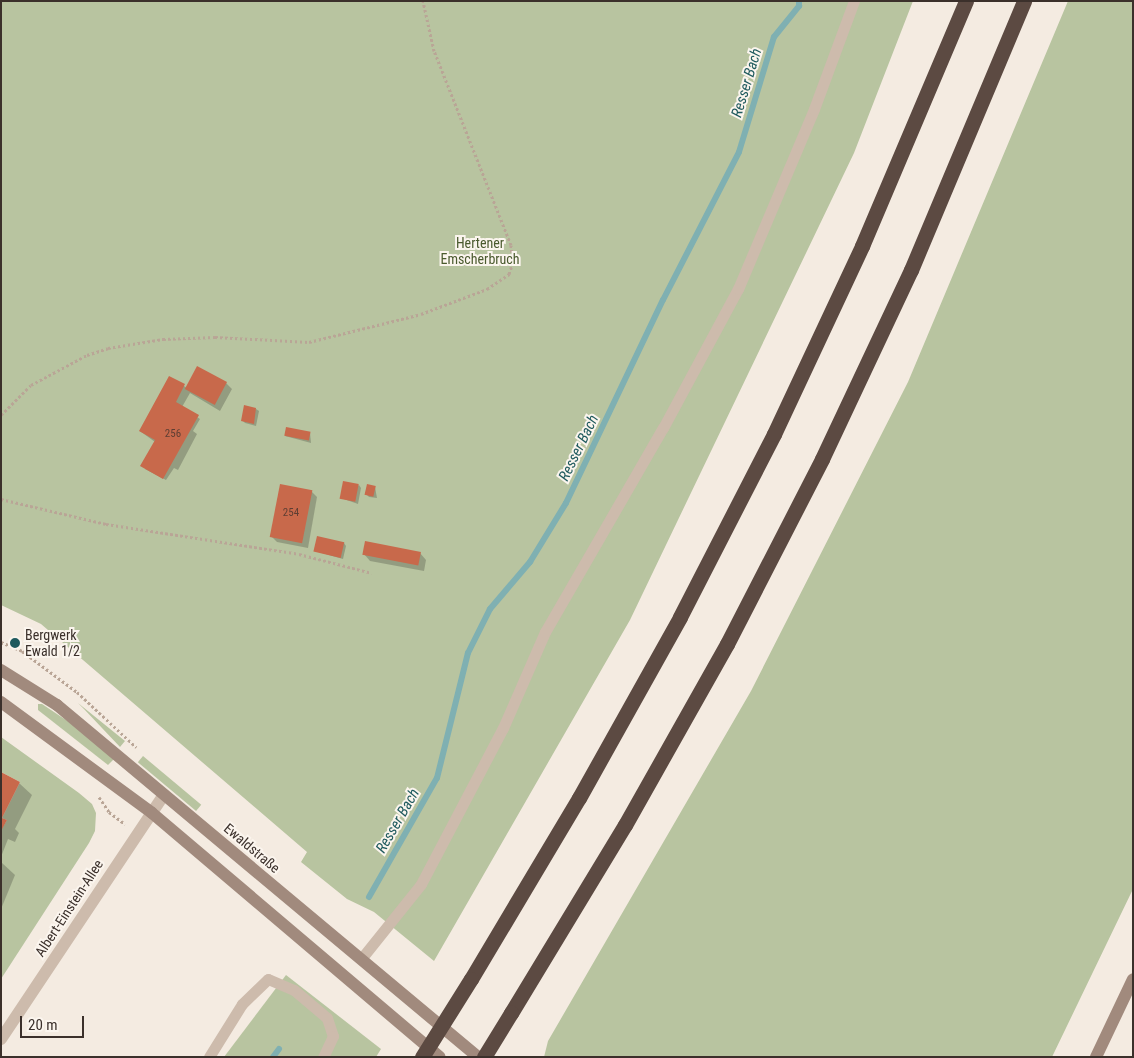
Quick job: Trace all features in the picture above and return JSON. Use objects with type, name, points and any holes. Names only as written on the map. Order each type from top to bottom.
[{"type":"highway","points":[[422,1057],[579,798],[680,618],[774,434],[862,246],[966,1]]},
{"type":"highway","points":[[484,1057],[630,817],[727,644],[822,458],[911,270],[1024,1]]},
{"type":"main road","name":"Ewaldstraße","points":[[1,670],[57,705],[478,1057]]},
{"type":"main road","points":[[1,702],[152,813],[440,1057]]},
{"type":"main road","points":[[1096,1057],[1133,980]]},
{"type":"street","name":"Albert-Einstein-Allee","points":[[1,1039],[164,795]]},
{"type":"lane","points":[[361,959],[421,884],[503,728],[545,632],[663,428],[738,289],[814,109],[854,1]]},
{"type":"lane","points":[[209,1057],[242,1004],[268,979],[294,990],[327,1018],[333,1036],[323,1057]]},
{"type":"path","points":[[1,416],[31,385],[87,355],[108,348],[163,338],[215,337],[309,342],[421,314],[486,289],[508,274],[513,262],[511,244],[434,51],[423,1]]},
{"type":"path","points":[[1,499],[106,524],[299,554],[372,573]]},
{"type":"path","points":[[1,642],[22,651],[78,692],[143,752]]},
{"type":"green space","name":"Hertener Emscherbruch","points":[[1,1],[913,1],[854,153],[630,620],[434,961],[374,912],[347,899],[301,862],[307,852],[41,624],[1,605]]},
{"type":"green space","points":[[1068,1],[1133,1],[1133,889],[1052,1057],[544,1057],[548,1041],[751,691],[908,382]]},
{"type":"green space","points":[[78,703],[125,741],[120,747],[84,709]]},
{"type":"green space","points":[[38,704],[42,704],[69,722],[114,759],[108,765],[38,710]]},
{"type":"green space","points":[[1,737],[79,793],[92,804],[96,813],[95,831],[89,843],[1,979],[1,830],[7,820],[2,818],[20,782],[1,772]]},
{"type":"green space","points":[[143,756],[201,805],[196,811],[138,762]]},
{"type":"green space","points":[[286,975],[381,1049],[376,1057],[224,1057]]},
{"type":"building","points":[[197,366],[227,382],[215,405],[185,389]]},
{"type":"building","points":[[169,376],[185,384],[176,402],[199,415],[163,479],[140,466],[155,440],[139,431]]},
{"type":"building","points":[[244,405],[256,408],[254,424],[241,421]]},
{"type":"building","points":[[286,427],[311,432],[309,441],[284,436]]},
{"type":"building","points":[[343,481],[359,484],[355,502],[340,499]]},
{"type":"building","points":[[280,484],[312,490],[302,543],[270,537]]},
{"type":"building","points":[[367,484],[376,486],[373,497],[365,495]]},
{"type":"building","points":[[317,536],[344,542],[341,558],[313,552]]},
{"type":"building","points":[[365,541],[421,552],[418,566],[362,555]]},
{"type":"building","points":[[1,772],[20,782],[2,818],[7,820],[1,831]]},
{"type":"waterway","name":"Resser Bach","points":[[369,897],[437,778],[468,653],[490,609],[530,562],[566,503],[663,300],[739,152],[774,37],[799,6],[799,1]]},
{"type":"waterway","name":"Resser Bach","points":[[273,1057],[279,1049]]},
{"type":"place","name":"Bergwerk Ewald 1/2","points":[[15,643]]}]
